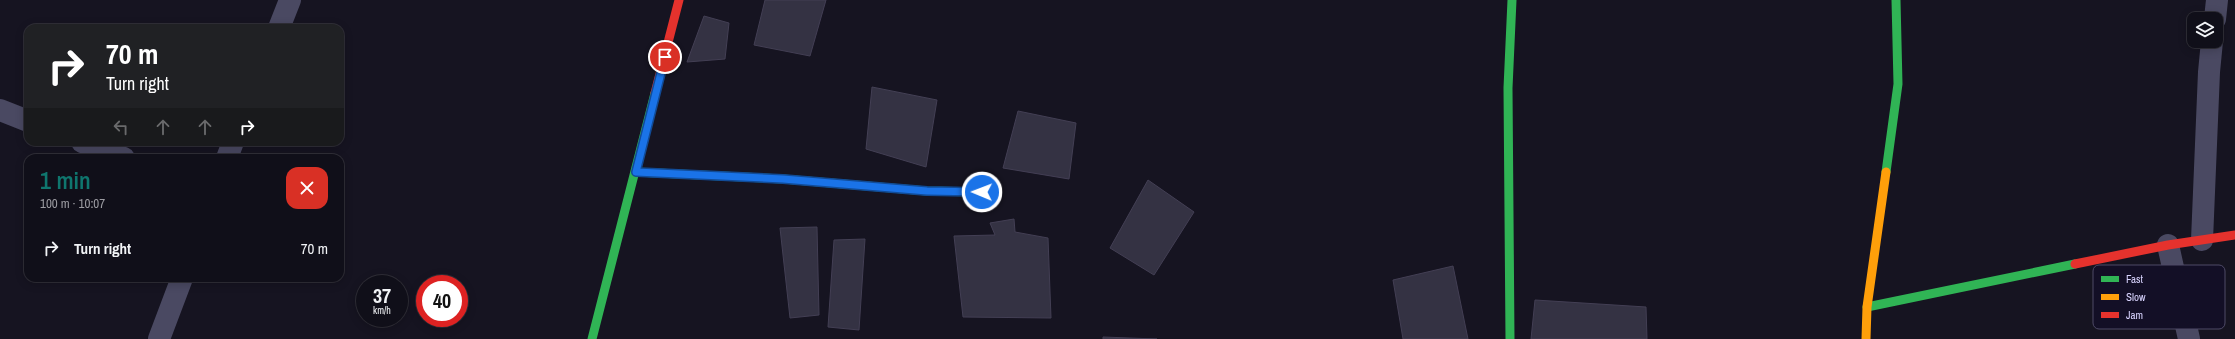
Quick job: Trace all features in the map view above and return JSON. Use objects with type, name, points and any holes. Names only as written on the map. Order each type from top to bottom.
[{"type":"street","points":[[281,24],[290,0]]},
{"type":"street","points":[[592,339],[679,0]]},
{"type":"street","points":[[1510,339],[1508,88],[1512,0]]},
{"type":"street","points":[[1866,339],[1868,307],[1898,84],[1896,0]]},
{"type":"street","points":[[2216,12],[2217,0]]},
{"type":"street","points":[[2202,240],[2211,48]]},
{"type":"street","points":[[0,110],[24,119]]},
{"type":"street","points":[[92,146],[114,154]]},
{"type":"street","points":[[636,172],[783,179],[927,191],[982,192]]},
{"type":"street","points":[[1868,307],[2168,245],[2235,235]]},
{"type":"street","points":[[2168,245],[2172,265]]},
{"type":"street","points":[[159,339],[180,282]]},
{"type":"street","points":[[2187,329],[2189,339]]},
{"type":"building","points":[[765,0],[826,0],[810,56],[754,45]]},
{"type":"building","points":[[704,16],[729,23],[725,59],[687,62]]},
{"type":"building","points":[[872,87],[937,100],[926,167],[866,149]]},
{"type":"building","points":[[1018,111],[1076,123],[1069,179],[1003,168]]},
{"type":"building","points":[[1148,180],[1194,212],[1154,275],[1110,248]]},
{"type":"building","points":[[1014,219],[1015,232],[1048,238],[1051,318],[963,317],[954,236],[995,235],[990,223]]},
{"type":"building","points":[[817,227],[819,315],[790,318],[780,228]]},
{"type":"building","points":[[865,239],[859,330],[828,327],[834,240]]},
{"type":"building","points":[[1453,266],[1468,339],[1403,339],[1393,280]]},
{"type":"building","points":[[1535,300],[1646,307],[1647,339],[1531,339]]},
{"type":"building","points":[[1103,337],[1157,339],[1103,339]]},
{"type":"traffic: fast","points":[[1510,339],[1508,88],[1512,0]]},
{"type":"traffic: fast","points":[[1886,172],[1898,84],[1896,0]]},
{"type":"traffic: fast","points":[[592,339],[655,93]]},
{"type":"traffic: fast","points":[[636,172],[783,179],[927,191],[982,192]]},
{"type":"traffic: fast","points":[[1867,307],[2075,264]]},
{"type":"traffic: slow","points":[[1866,339],[1867,307],[1886,172]]},
{"type":"traffic: jam","points":[[655,93],[679,0]]},
{"type":"traffic: jam","points":[[2075,264],[2168,245],[2235,235]]},
{"type":"route","points":[[665,57],[636,172],[783,179],[927,191],[982,192]]}]
